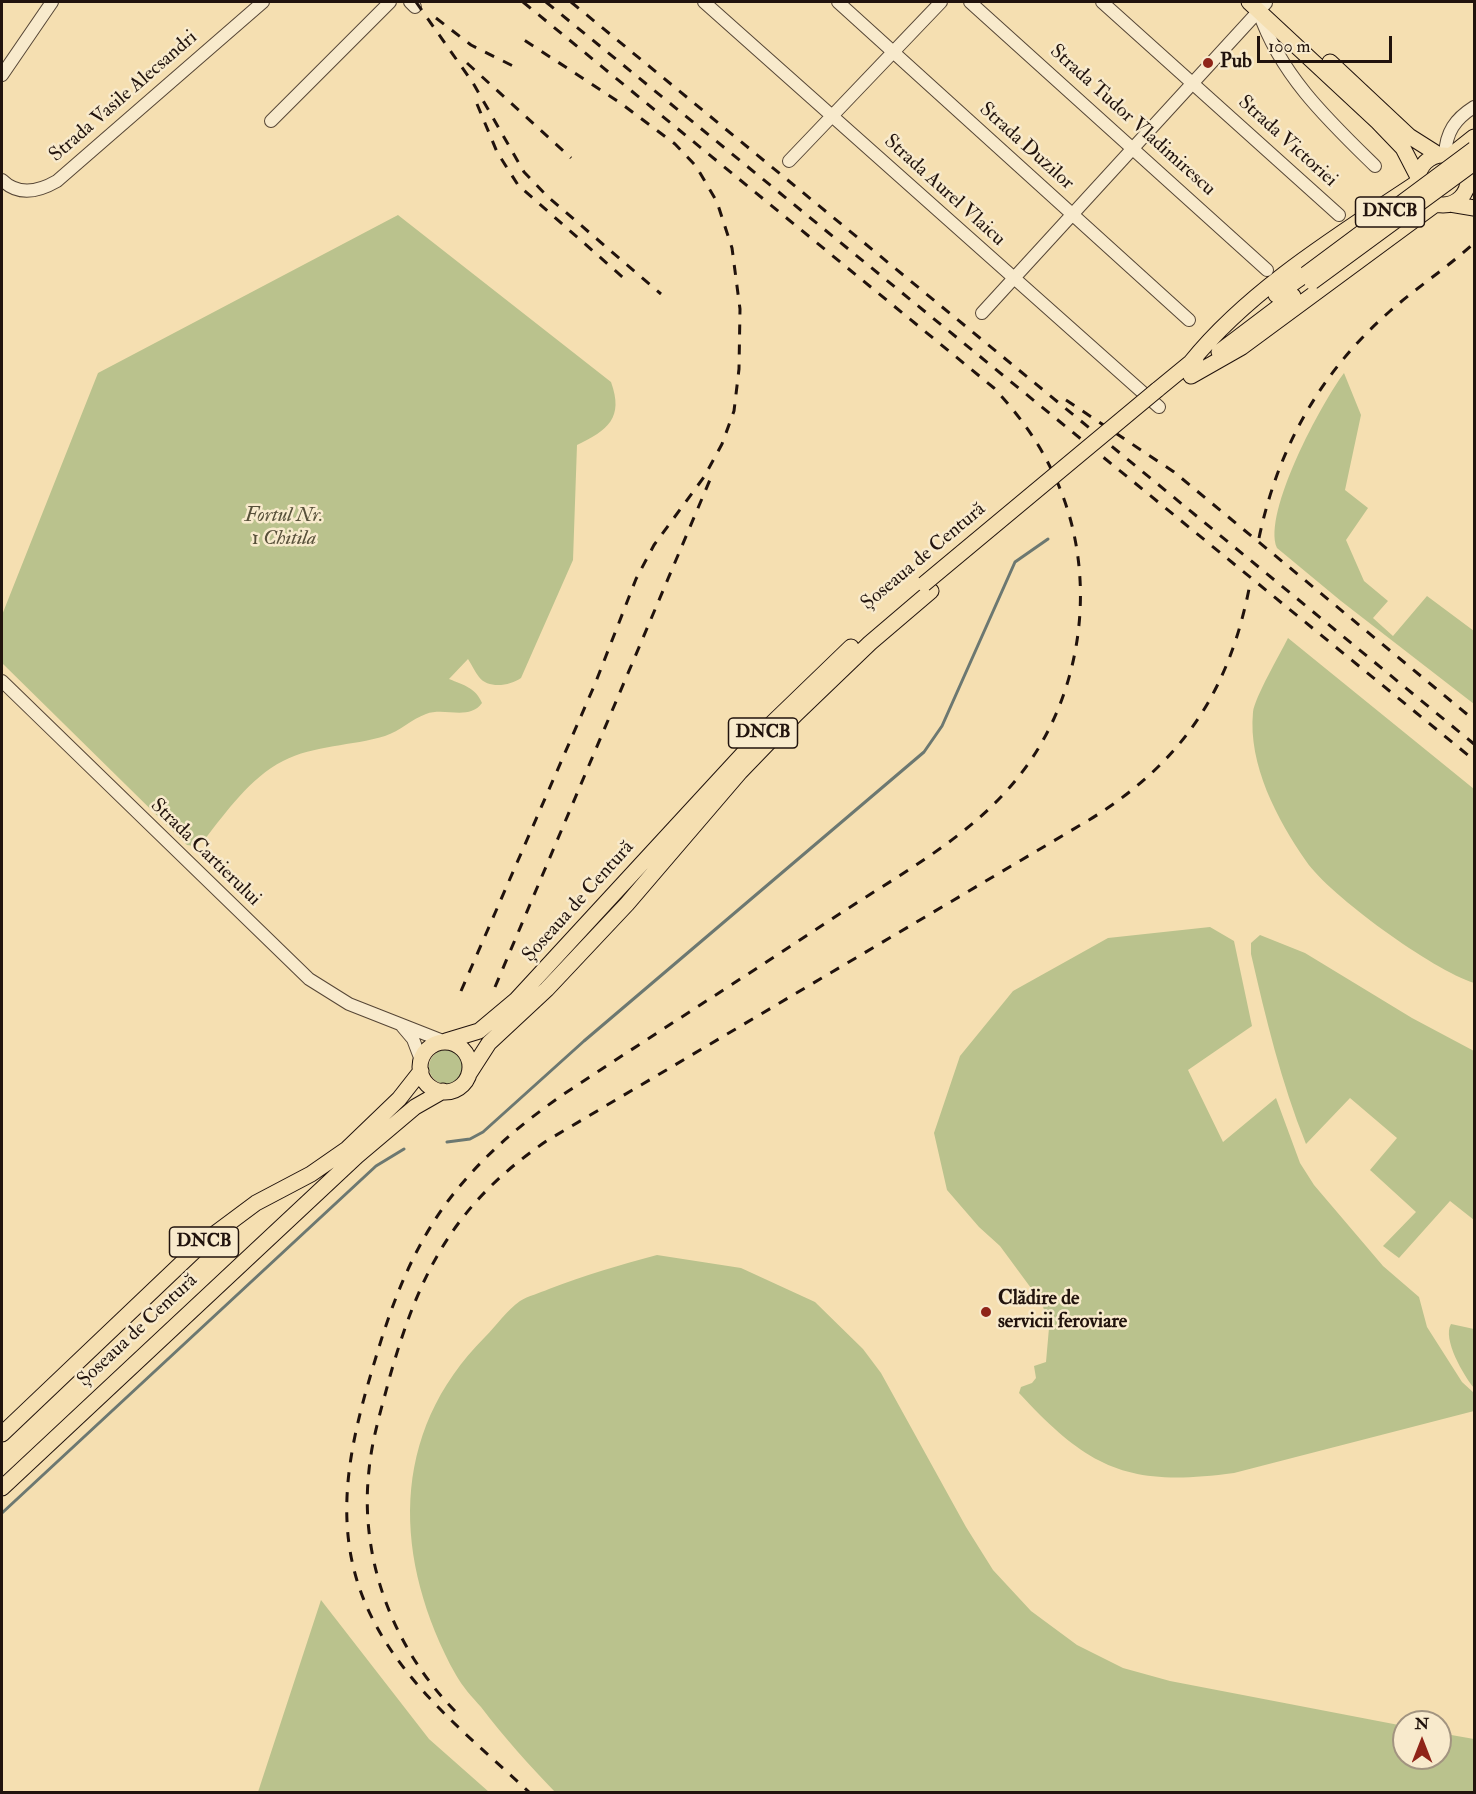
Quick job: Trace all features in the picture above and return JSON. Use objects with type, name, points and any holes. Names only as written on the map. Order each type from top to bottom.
[{"type":"main road","points":[[1259,4],[1409,136],[1464,167],[1470,179],[1474,200]]},
{"type":"main road","points":[[1259,4],[1403,148],[1425,197],[1443,204],[1474,208]]},
{"type":"main road","points":[[1191,369],[1231,317],[1418,179],[1427,160],[1445,156],[1474,137]]},
{"type":"main road","name":"Șoseaua de Centură","points":[[2,1434],[205,1241],[256,1203],[311,1174],[347,1149],[399,1099],[421,1066],[426,1050],[444,1041],[478,1031],[516,1000],[820,674],[1160,398],[1191,369],[1245,331],[1474,149]]},
{"type":"main road","name":"Șoseaua de Centură","points":[[1309,278],[1474,163]]},
{"type":"main road","points":[[1191,369],[1242,348],[1443,204],[1462,195],[1470,179]]},
{"type":"main road","name":"Șoseaua de Centură","points":[[2,1488],[304,1204],[397,1121],[443,1092],[461,1086],[489,1043],[547,989],[627,904],[740,772],[796,714],[928,587]]},
{"type":"main road","points":[[444,1041],[460,1046],[466,1052],[470,1059],[469,1074]]},
{"type":"main road","points":[[421,1066],[426,1083],[443,1092]]},
{"type":"street","points":[[2,75],[52,2]]},
{"type":"street","name":"Strada Vasile Alecsandri","points":[[2,180],[10,188],[20,191],[42,188],[57,181],[262,2]]},
{"type":"street","points":[[271,121],[390,2]]},
{"type":"street","name":"Strada Aurel Vlaicu","points":[[704,2],[1013,279],[1160,398]]},
{"type":"street","name":"Strada Duzilor","points":[[838,2],[1189,320]]},
{"type":"street","points":[[789,161],[941,2]]},
{"type":"street","name":"Strada Tudor Vladimirescu","points":[[970,2],[1267,270]]},
{"type":"street","name":"Strada Victoriei","points":[[1102,2],[1339,215]]},
{"type":"street","points":[[982,313],[1134,149],[1259,4]]},
{"type":"street","points":[[1259,4],[1266,31],[1296,81],[1320,112],[1376,166]]},
{"type":"street","points":[[1445,156],[1450,131],[1458,119],[1474,107]]},
{"type":"street","name":"Strada Cartierului","points":[[2,681],[309,979],[349,1004],[444,1041]]},
{"type":"street","points":[[401,1025],[413,1039],[421,1066]]},
{"type":"green space","name":"Fortul Nr. 1 Chitila","points":[[398,215],[611,382],[615,394],[614,414],[605,428],[577,445],[573,560],[521,678],[511,683],[493,685],[479,677],[468,659],[449,679],[469,688],[476,694],[482,703],[477,708],[464,713],[433,712],[385,736],[307,752],[283,761],[260,776],[250,786],[205,839],[195,846],[187,845],[2,663],[2,615],[98,373]]},
{"type":"green space","points":[[1344,373],[1361,415],[1345,490],[1368,508],[1346,540],[1364,581],[1388,601],[1373,618],[1393,636],[1427,596],[1474,631],[1474,704],[1341,601],[1277,548],[1275,532],[1278,510],[1286,485],[1309,432]]},
{"type":"green space","points":[[1288,638],[1474,789],[1474,983],[1409,948],[1337,893],[1318,876],[1306,861],[1275,809],[1255,752],[1253,712],[1263,686]]},
{"type":"green space","points":[[1210,927],[1234,941],[1252,1026],[1188,1070],[1223,1142],[1276,1098],[1300,1163],[1314,1185],[1383,1266],[1419,1297],[1427,1327],[1462,1382],[1474,1393],[1474,1411],[1234,1473],[1198,1477],[1166,1477],[1139,1474],[1114,1467],[1091,1456],[1044,1419],[1019,1393],[1021,1387],[1032,1383],[1036,1378],[1034,1366],[1046,1362],[1049,1328],[1042,1303],[1000,1246],[979,1227],[947,1190],[934,1133],[960,1056],[1013,991],[1108,938]]},
{"type":"green space","points":[[1260,935],[1305,953],[1412,1018],[1474,1051],[1474,1220],[1450,1201],[1399,1258],[1383,1246],[1416,1212],[1370,1170],[1397,1138],[1350,1098],[1306,1144],[1268,1026],[1251,954],[1251,943]]},
{"type":"green space","points":[[446,1050],[458,1055],[463,1067],[458,1079],[446,1084],[434,1079],[429,1067],[434,1055]]},
{"type":"green space","points":[[657,1255],[741,1268],[815,1302],[863,1349],[881,1373],[966,1527],[993,1570],[1031,1611],[1077,1645],[1123,1668],[1170,1681],[1392,1724],[1392,1770],[1452,1770],[1452,1735],[1474,1739],[1474,1792],[555,1792],[517,1751],[456,1675],[435,1631],[420,1587],[412,1543],[410,1499],[417,1456],[431,1415],[453,1375],[506,1313],[527,1298],[616,1266]]},
{"type":"green space","points":[[1451,1324],[1474,1329],[1474,1388],[1452,1348],[1449,1339]]},
{"type":"green space","points":[[321,1600],[429,1739],[489,1792],[258,1792]]},
{"type":"waterway","points":[[447,1142],[470,1139],[483,1132],[584,1041],[924,752],[942,726],[1015,562],[1048,539]]},
{"type":"waterway","points":[[2,1513],[376,1166],[404,1149]]},
{"type":"railway","points":[[416,2],[473,83],[524,172],[548,197],[661,294]]},
{"type":"railway","points":[[523,2],[994,388],[1027,429],[1053,473],[1068,512],[1077,553],[1080,595],[1078,636],[1069,677],[1055,717],[1035,754],[992,806],[930,856],[599,1071],[531,1118],[485,1158],[445,1205],[404,1278],[376,1357],[352,1450],[347,1512],[349,1543],[355,1574],[366,1605],[397,1659],[438,1707],[529,1792]]},
{"type":"railway","points":[[546,2],[1474,760]]},
{"type":"railway","points":[[571,2],[1474,744]]},
{"type":"railway","points":[[436,18],[471,45],[519,69]]},
{"type":"railway","points":[[461,991],[595,684],[636,579],[654,545],[704,477],[722,444],[734,411],[739,369],[740,309],[732,248],[717,202],[696,166],[675,144],[619,102],[518,36]]},
{"type":"railway","points":[[467,63],[571,158]]},
{"type":"railway","points":[[477,104],[497,152],[518,185],[627,281]]},
{"type":"railway","points":[[1259,538],[1267,505],[1290,443],[1305,414],[1342,360],[1389,312],[1474,243]]},
{"type":"railway","points":[[1066,400],[1174,472],[1474,720]]},
{"type":"railway","points":[[495,987],[712,475]]},
{"type":"railway","points":[[455,1711],[414,1659],[385,1600],[375,1568],[367,1503],[372,1446],[390,1376],[414,1304],[445,1242],[488,1189],[548,1140],[1089,820],[1121,798],[1174,750],[1195,723],[1228,662],[1240,627],[1249,589]]},
{"type":"place","name":"Pub","points":[[1208,63]]},
{"type":"place","name":"Clădire de servicii feroviare","points":[[986,1312]]}]
